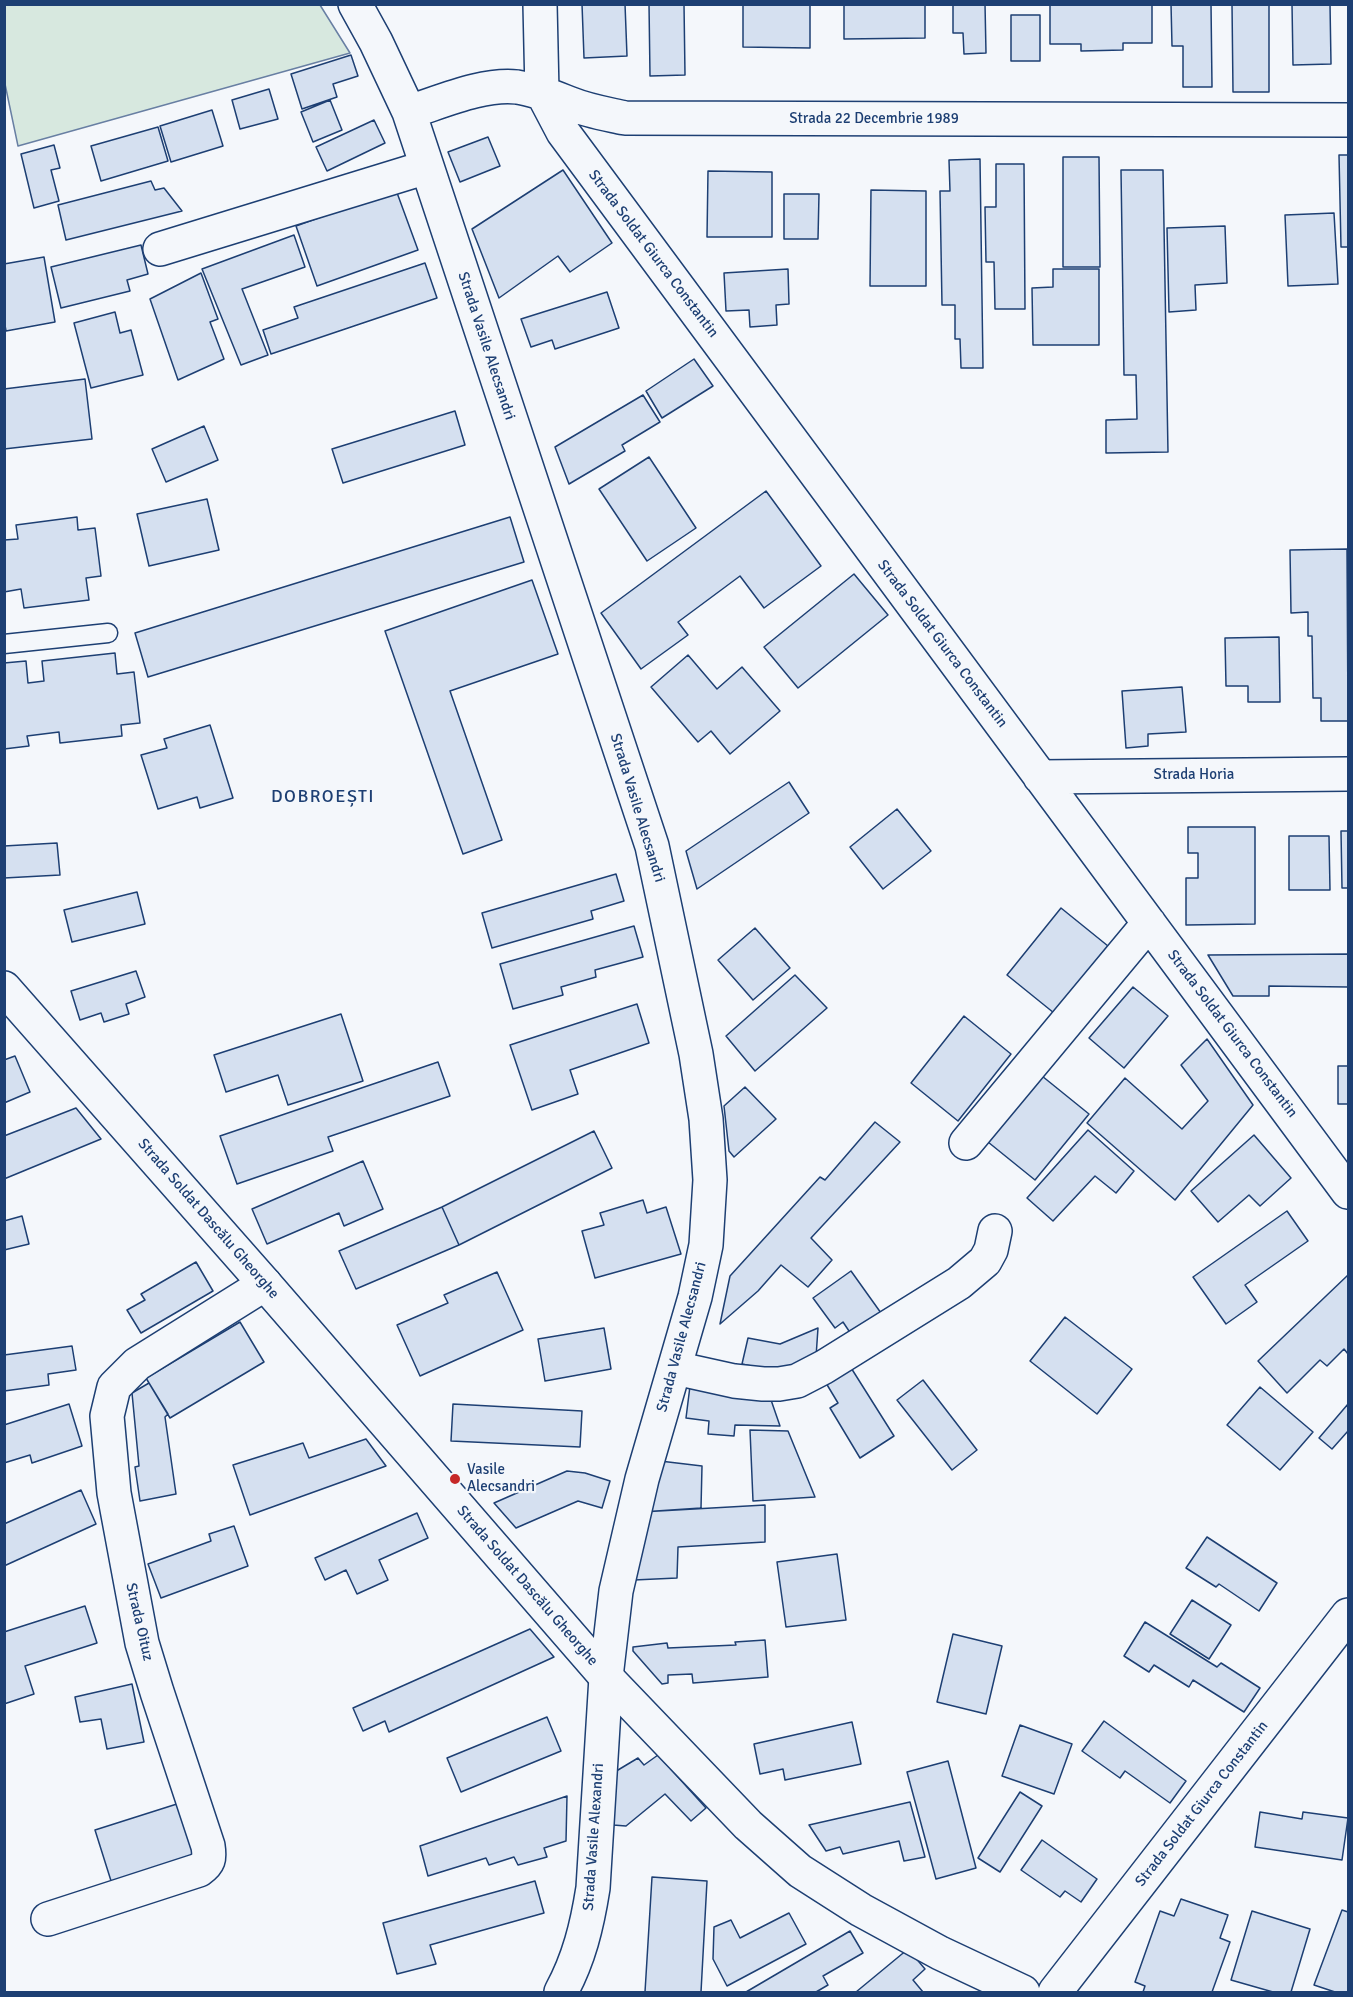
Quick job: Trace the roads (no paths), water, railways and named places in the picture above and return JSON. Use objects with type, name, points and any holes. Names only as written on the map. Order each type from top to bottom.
[{"type":"street","name":"Strada Vasile Alecsandri","points":[[355,4],[409,112],[652,846],[679,965],[706,1119],[710,1180],[706,1245],[696,1297],[642,1479],[616,1591],[606,1677]]},
{"type":"street","points":[[540,4],[542,92]]},
{"type":"street","name":"Strada 22 Decembrie 1989","points":[[409,112],[495,87],[515,87],[542,92],[572,105],[625,118],[1348,120]]},
{"type":"street","name":"Strada Soldat Giurca Constantin","points":[[542,92],[563,132],[581,157],[1348,1192]]},
{"type":"street","points":[[160,249],[426,167]]},
{"type":"street","name":"Strada Horia","points":[[1040,777],[1348,774]]},
{"type":"street","points":[[966,1143],[1149,923]]},
{"type":"street","name":"Strada Soldat Dascălu Gheorghe","points":[[4,988],[606,1677],[748,1825],[801,1871],[861,1910],[940,1953],[1023,1992]]},
{"type":"street","points":[[675,1368],[734,1381],[763,1384],[797,1381],[824,1367],[959,1283],[985,1261],[991,1250],[995,1231]]},
{"type":"street","name":"Strada Oituz","points":[[48,1918],[199,1870],[210,1858],[142,1643],[114,1493],[107,1416],[114,1387],[137,1364],[265,1284]]},
{"type":"street","name":"Strada Soldat Giurca Constantin","points":[[1055,1992],[1348,1615]]},
{"type":"street","name":"Strada Vasile Alexandri","points":[[561,1992],[581,1948],[591,1898],[606,1677]]},
{"type":"lane","points":[[4,644],[108,633]]},
{"type":"place","name":"Vasile Alecsandri","points":[[455,1479]]},
{"type":"district","name":"DOBROEȘTI","points":[[323,797]]}]
